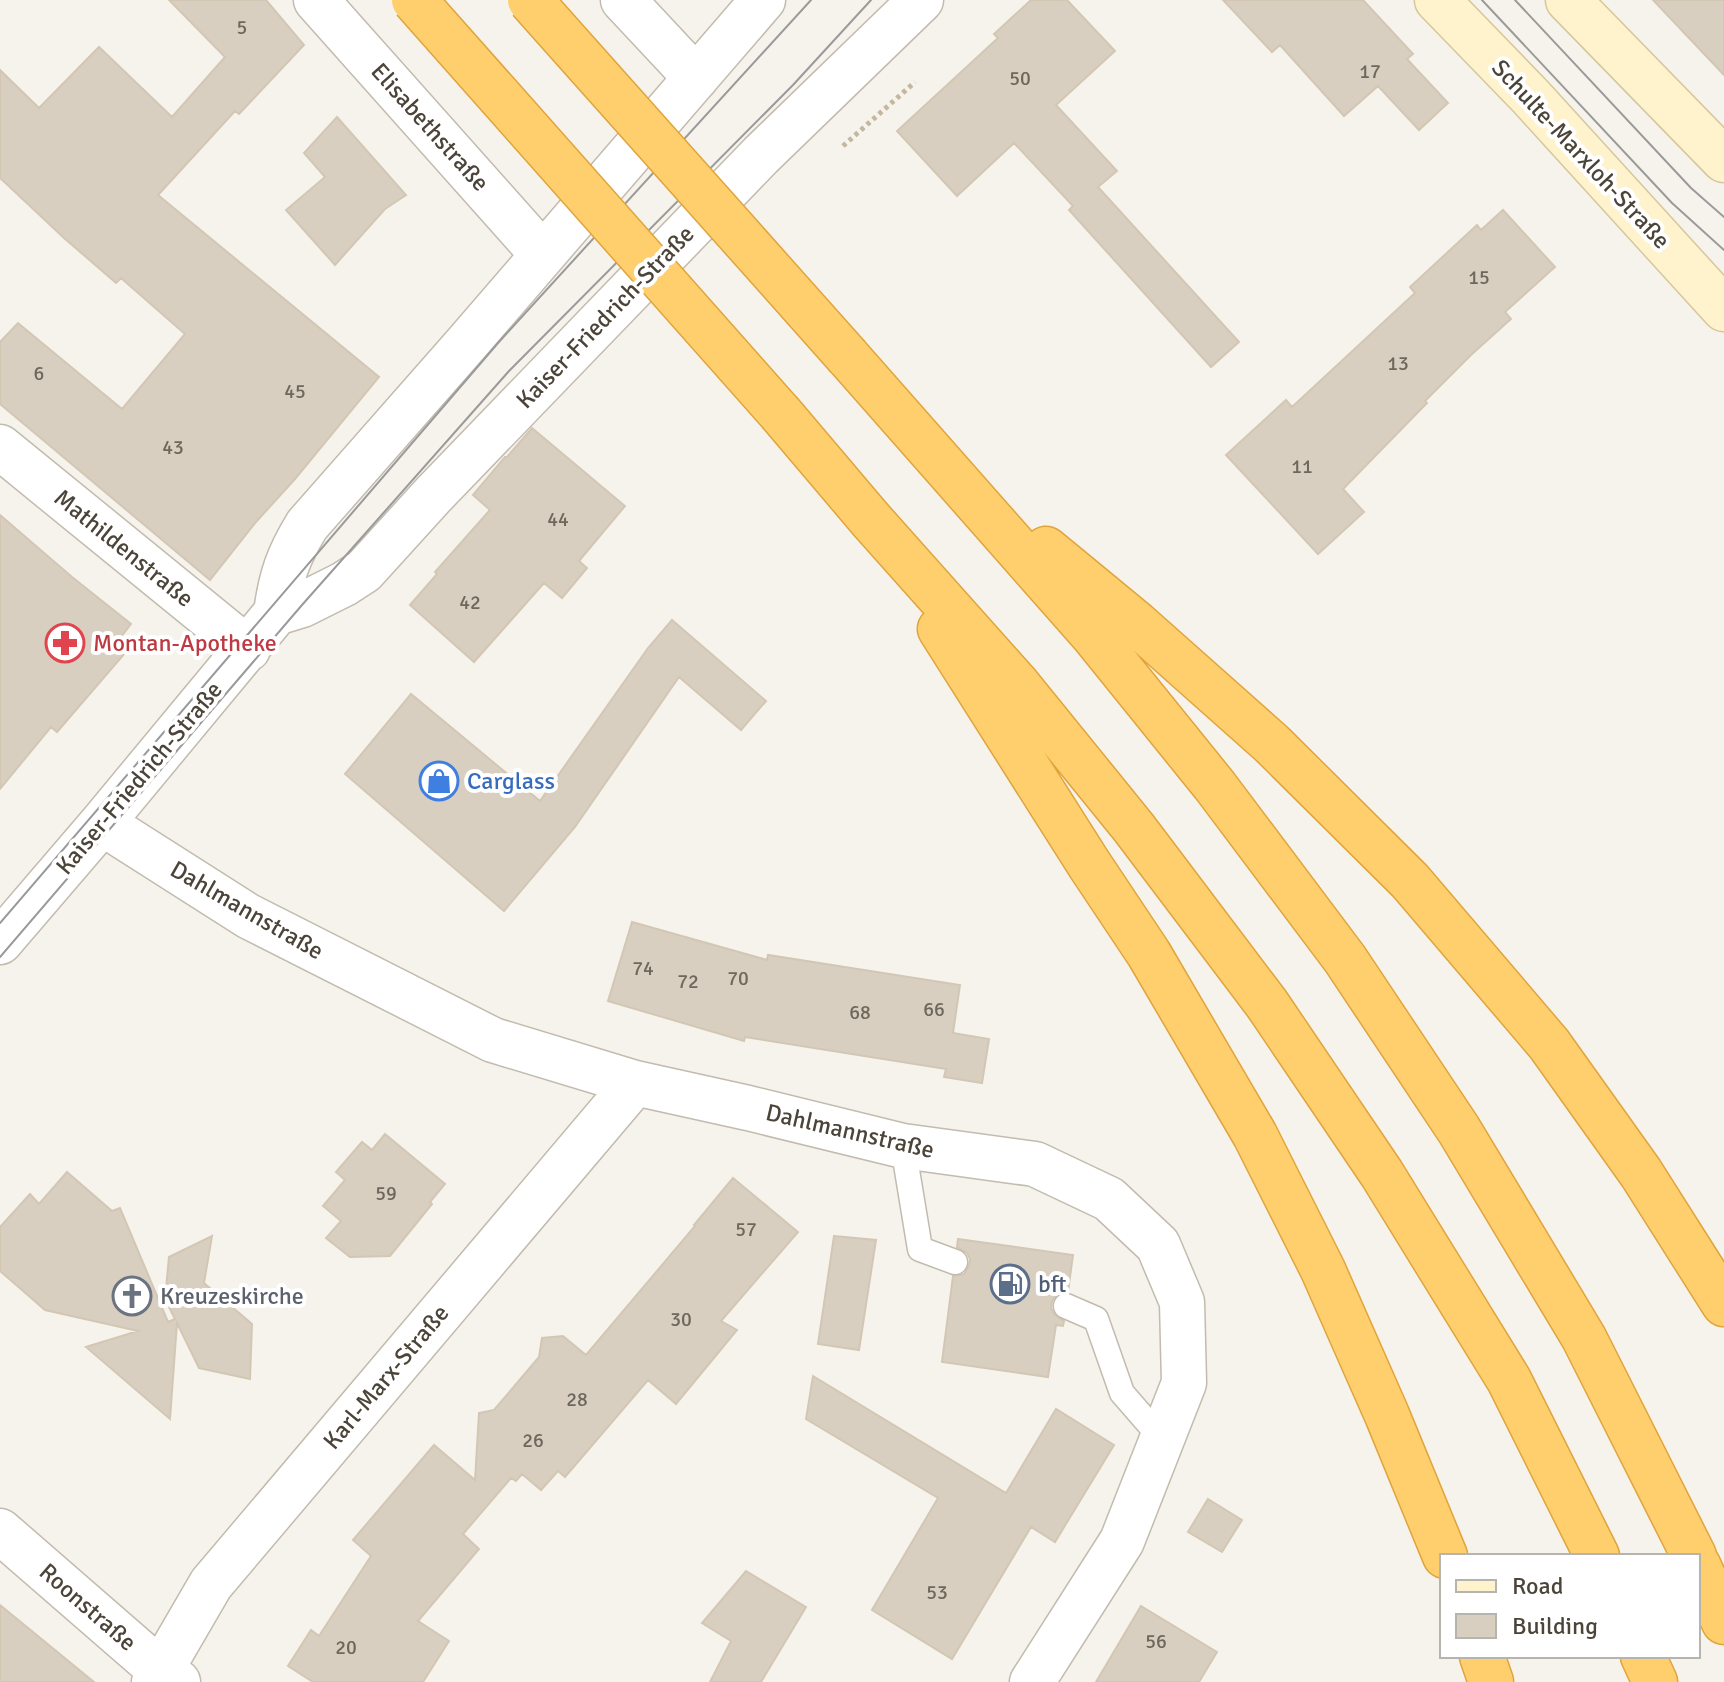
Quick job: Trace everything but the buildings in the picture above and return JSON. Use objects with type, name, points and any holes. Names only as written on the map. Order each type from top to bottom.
[{"type":"highway","points":[[414,0],[1018,685],[1134,828],[1267,1004],[1382,1174],[1509,1380],[1596,1554]]},
{"type":"highway","points":[[530,0],[1103,647],[1215,786],[1345,959],[1459,1130],[1584,1338],[1693,1554]]},
{"type":"highway","points":[[940,461],[1137,624],[1272,744],[1410,881],[1549,1044],[1641,1173],[1724,1304]]},
{"type":"highway","points":[[870,519],[1149,954],[1255,1135],[1336,1299],[1444,1554]]},
{"type":"highway","points":[[1700,1569],[1724,1622]]},
{"type":"highway","points":[[1483,1658],[1491,1682]]},
{"type":"highway","points":[[1644,1658],[1655,1682]]},
{"type":"main road","name":"Schulte-Marxloh-Straße","points":[[1437,0],[1531,97],[1724,309]]},
{"type":"main road","points":[[1568,0],[1724,160]]},
{"type":"street","name":"Elisabethstraße","points":[[316,0],[543,255]]},
{"type":"street","points":[[623,0],[696,78]]},
{"type":"street","name":"Kaiser-Friedrich-Straße","points":[[0,942],[276,613],[281,580],[291,550],[307,525],[763,0]]},
{"type":"street","name":"Kaiser-Friedrich-Straße","points":[[276,613],[302,605],[364,571],[433,495],[761,155],[921,0]]},
{"type":"street","name":"Mathildenstraße","points":[[0,447],[248,649]]},
{"type":"street","name":"Dahlmannstraße","points":[[102,823],[248,916],[493,1040],[635,1083],[903,1146],[1035,1164],[1109,1199],[1158,1245],[1182,1302],[1184,1383],[1122,1541],[1032,1682]]},
{"type":"street","name":"Karl-Marx-Straße","points":[[165,1678],[211,1584],[635,1083]]},
{"type":"street","name":"Roonstraße","points":[[0,1531],[165,1678]]},
{"type":"lane","points":[[903,1146],[920,1249],[955,1262]]},
{"type":"lane","points":[[1066,1306],[1096,1319],[1122,1393],[1162,1439]]},
{"type":"tram line","points":[[0,923],[498,343],[811,0]]},
{"type":"tram line","points":[[0,957],[302,605],[509,371],[793,85],[871,0]]},
{"type":"tram line","points":[[1482,0],[1672,203],[1724,250]]},
{"type":"tram line","points":[[1515,0],[1691,188],[1724,217]]},
{"type":"place","name":"Montan-Apotheke","points":[[65,643]]},
{"type":"place","name":"Carglass","points":[[439,781]]},
{"type":"place","name":"bft","points":[[1010,1284]]},
{"type":"place","name":"Kreuzeskirche","points":[[132,1296]]}]
